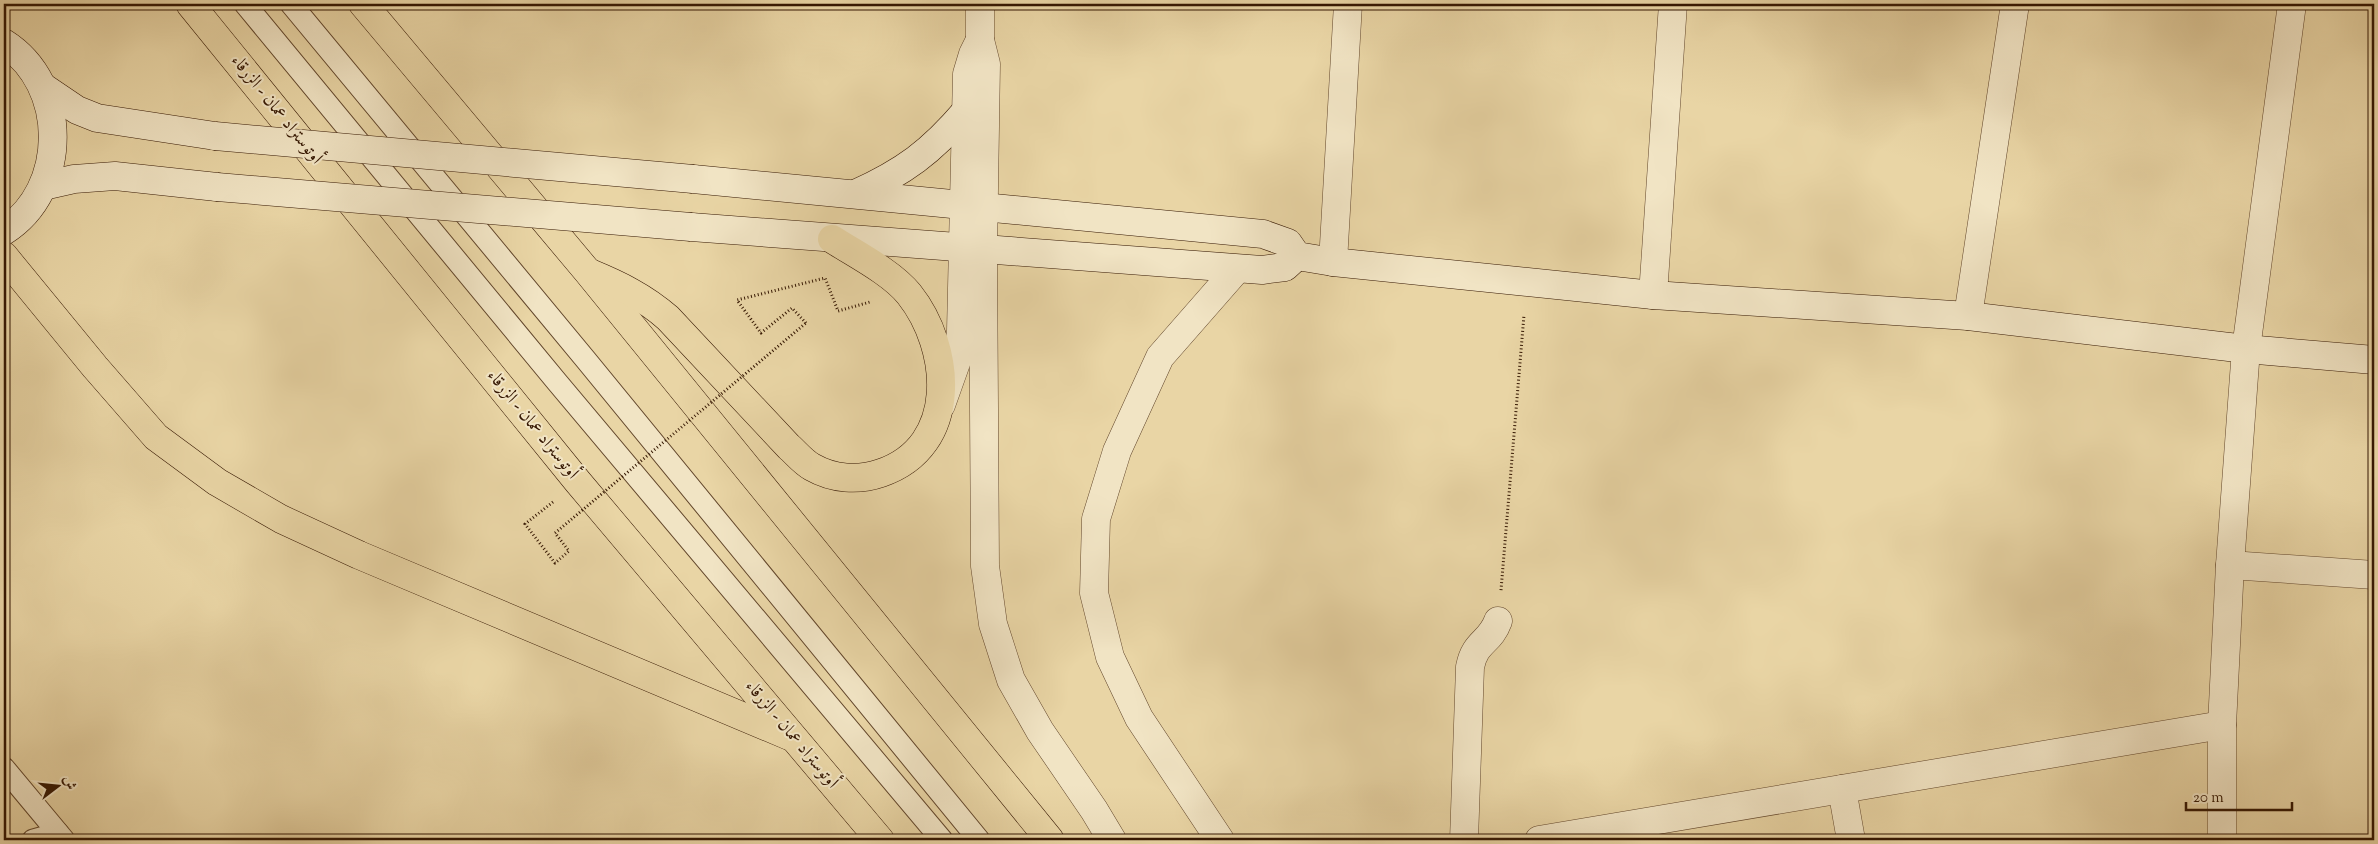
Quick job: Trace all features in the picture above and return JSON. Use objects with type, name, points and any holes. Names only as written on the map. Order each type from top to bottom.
[{"type":"highway","name":"أوتوستراد عمان - الزرقاء","points":[[190,4],[578,482],[880,840]]},
{"type":"highway","points":[[363,4],[587,271],[1050,840]]},
{"type":"highway","points":[[587,271],[628,289],[648,301],[668,318],[789,447],[811,467],[838,477],[867,478],[894,468],[917,449],[931,431],[939,409],[942,386],[939,352],[927,320],[908,292],[881,271],[832,239]]},
{"type":"highway","points":[[4,256],[95,367],[156,436],[217,482],[281,519],[377,562],[794,738]]},
{"type":"street","points":[[980,4],[980,40],[986,70],[972,250],[985,566],[993,624],[1016,688],[1040,731],[1094,810],[1112,840]]},
{"type":"street","points":[[1333,262],[1348,4]]},
{"type":"street","points":[[1653,295],[1673,4]]},
{"type":"street","points":[[1968,316],[2015,4]]},
{"type":"street","points":[[2222,840],[2222,725],[2230,566],[2246,349],[2292,4]]},
{"type":"street","points":[[974,207],[966,110],[967,74],[973,54],[980,40]]},
{"type":"street","points":[[4,43],[29,65],[43,87],[51,111],[54,137],[51,162],[43,186],[30,208],[4,231]]},
{"type":"street","points":[[43,87],[77,110],[97,118],[215,136],[693,179],[1263,234],[1288,243],[1297,256],[1333,262],[1653,295],[1968,316],[2246,349],[2374,360]]},
{"type":"street","points":[[853,194],[886,180],[916,161],[943,138],[966,110]]},
{"type":"street","points":[[43,186],[74,179],[115,176],[217,187],[832,239],[1237,269],[1275,269],[1284,267],[1297,256]]},
{"type":"street","points":[[939,409],[950,385],[958,350],[972,250]]},
{"type":"street","points":[[1220,840],[1139,718],[1110,657],[1094,593],[1096,519],[1117,451],[1160,357],[1237,269]]},
{"type":"street","points":[[2230,566],[2374,575]]},
{"type":"street","points":[[1464,840],[1470,667],[1475,649],[1495,630],[1498,621]]},
{"type":"street","points":[[1539,840],[2222,725]]},
{"type":"street","points":[[1842,789],[1851,840]]},
{"type":"lane","points":[[245,4],[557,382],[942,840]]},
{"type":"lane","points":[[291,4],[574,344],[979,840]]},
{"type":"lane","points":[[4,768],[61,836]]},
{"type":"lane","points":[[33,840],[61,836]]},
{"type":"path","points":[[524,524],[555,563],[569,552],[555,533],[806,323],[792,308],[761,332],[737,300],[824,278],[838,311],[908,292]]},
{"type":"path","points":[[1498,621],[1526,282]]}]
